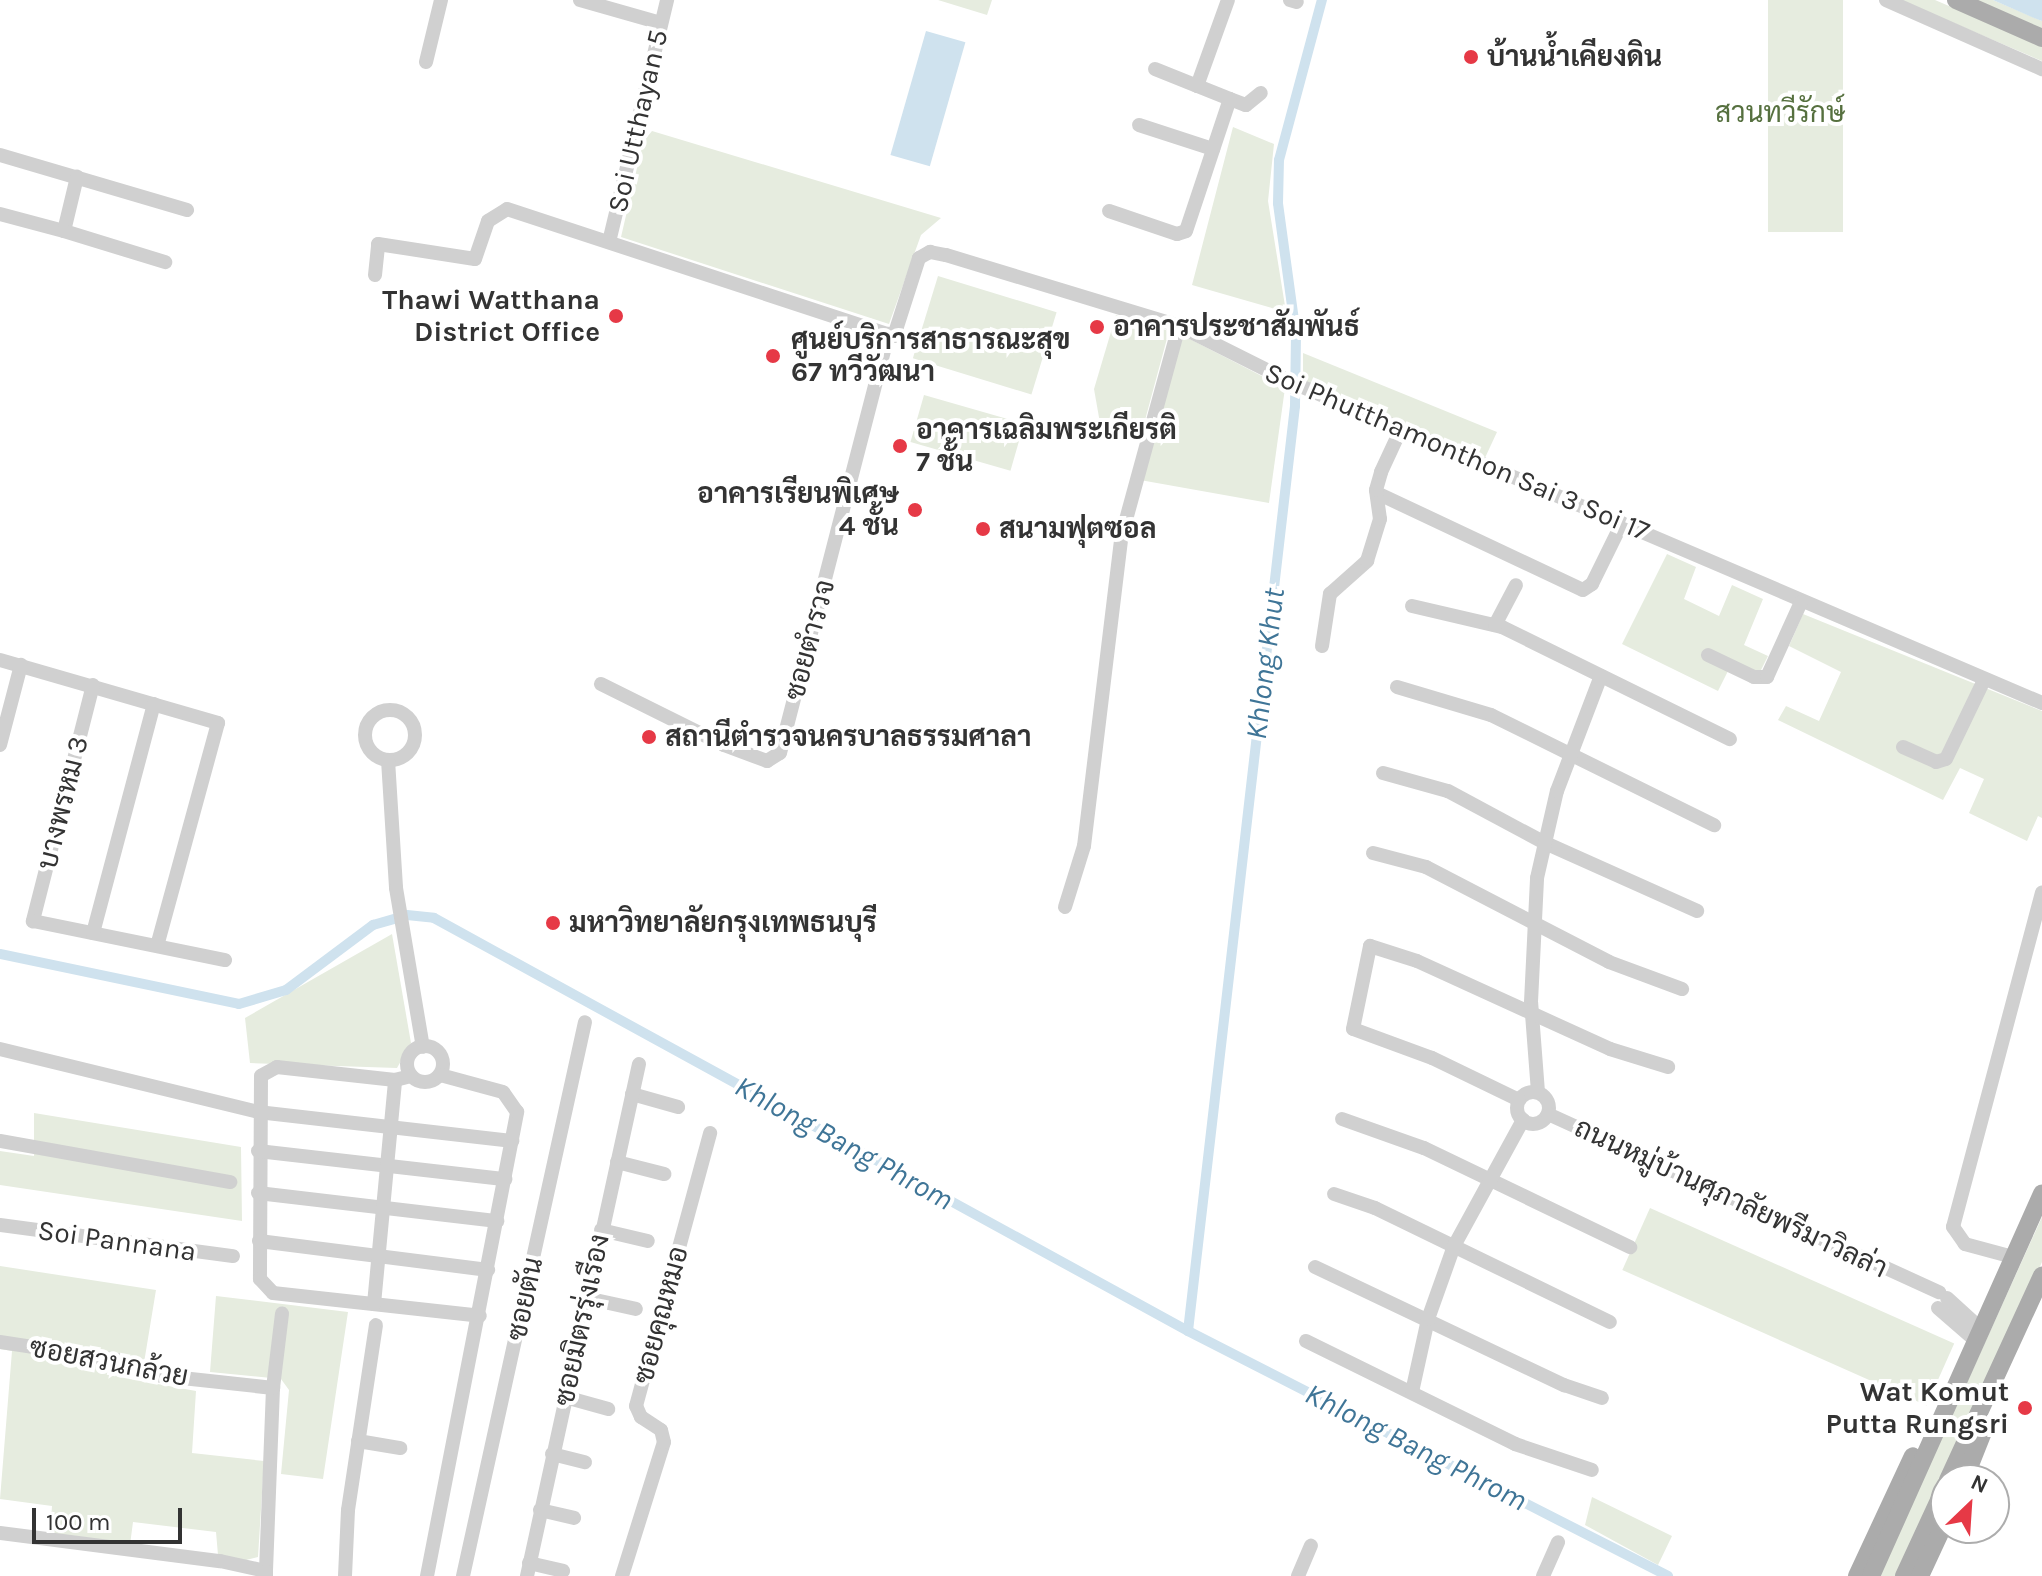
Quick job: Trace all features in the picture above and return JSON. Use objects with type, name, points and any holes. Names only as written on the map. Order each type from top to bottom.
[{"type":"main road","points":[[1956,0],[2042,38]]},
{"type":"main road","points":[[1871,1576],[2042,1194]]},
{"type":"main road","points":[[1956,1464],[2042,1276]]},
{"type":"main road","points":[[1857,1576],[1951,1378],[1976,1341]]},
{"type":"main road","points":[[1969,1464],[2002,1364]]},
{"type":"main road","points":[[1904,1576],[1930,1533]]},
{"type":"main road","points":[[1920,1576],[1930,1544]]},
{"type":"street","points":[[426,62],[441,0]]},
{"type":"street","points":[[580,0],[661,23]]},
{"type":"street","name":"Soi Utthayan 5","points":[[609,242],[667,0]]},
{"type":"street","points":[[1197,86],[1228,0]]},
{"type":"street","points":[[1886,0],[2042,69]]},
{"type":"street","points":[[1155,69],[1246,105],[1261,93]]},
{"type":"street","points":[[1109,211],[1183,235],[1230,99]]},
{"type":"street","points":[[1139,125],[1213,149]]},
{"type":"street","points":[[0,155],[187,210]]},
{"type":"street","points":[[64,231],[77,177]]},
{"type":"street","points":[[375,275],[378,244],[475,259],[488,221],[507,209],[888,334]]},
{"type":"street","points":[[0,214],[165,262]]},
{"type":"street","name":"Soi Phutthamonthon Sai 3 Soi 17","points":[[888,334],[894,336],[916,265],[930,252],[1179,326],[1307,389],[2042,703]]},
{"type":"street","points":[[1065,907],[1084,846],[1121,538],[1179,326]]},
{"type":"street","name":"ซอยตำรวจ","points":[[601,684],[724,745],[767,761],[780,753],[888,334]]},
{"type":"street","points":[[1322,646],[1330,594],[1367,561],[1380,519],[1381,472],[1401,429]]},
{"type":"street","points":[[1379,494],[1583,590],[1592,584],[1622,523]]},
{"type":"street","points":[[1495,625],[1516,585]]},
{"type":"street","points":[[1708,655],[1754,677],[1767,677],[1801,602]]},
{"type":"street","points":[[1412,606],[1495,625],[1730,739]]},
{"type":"street","points":[[0,660],[214,720],[218,728],[157,946]]},
{"type":"street","points":[[0,745],[21,665]]},
{"type":"street","points":[[1523,1120],[1537,1123],[1548,1114],[1548,1101],[1538,1092],[1531,1015],[1532,923],[1543,842],[1569,756],[1601,676]]},
{"type":"street","points":[[1903,747],[1936,762],[1946,759],[1984,680]]},
{"type":"street","name":"บางพรหม 3","points":[[93,685],[33,921],[93,933]]},
{"type":"street","points":[[1397,687],[1462,703],[1714,825]]},
{"type":"street","points":[[154,704],[93,933],[225,960]]},
{"type":"street","points":[[388,760],[396,888],[423,1047]]},
{"type":"street","points":[[1383,773],[1448,791],[1543,842],[1697,911]]},
{"type":"street","points":[[1373,853],[1416,863],[1609,962],[1682,989]]},
{"type":"street","points":[[2013,1257],[1965,1244],[1953,1227],[2042,893]]},
{"type":"street","points":[[1538,1092],[1519,1100],[1432,1058],[1353,1029],[1367,950],[1372,945],[1531,1015],[1668,1067]]},
{"type":"street","name":"ซอยตัน","points":[[463,1576],[585,1022]]},
{"type":"street","points":[[423,1047],[441,1056],[440,1075]]},
{"type":"street","points":[[411,1076],[408,1058],[423,1047]]},
{"type":"street","points":[[0,1049],[258,1112],[512,1141]]},
{"type":"street","name":"ซอยมิตรรุ่งเรือง","points":[[528,1570],[639,1064]]},
{"type":"street","points":[[427,1576],[480,1316],[517,1109],[510,1096],[440,1075],[427,1083],[411,1076],[395,1080],[273,1068],[258,1083],[260,1279],[270,1292],[480,1316]]},
{"type":"street","points":[[374,1304],[395,1080]]},
{"type":"street","points":[[632,1094],[678,1107]]},
{"type":"street","points":[[1412,1392],[1428,1319],[1454,1246],[1489,1177],[1523,1120],[1519,1100]]},
{"type":"street","name":"ถนนหมู่บ้านศุภาลัยพรีมาวิลล่า","points":[[1548,1114],[1913,1283],[1944,1304],[1976,1341]]},
{"type":"street","points":[[1342,1119],[1489,1177],[1630,1247]]},
{"type":"street","name":"ซอยคุณหมอ","points":[[622,1576],[664,1442],[661,1430],[641,1417],[636,1406],[710,1133]]},
{"type":"street","points":[[0,1141],[230,1182]]},
{"type":"street","points":[[258,1151],[505,1179]]},
{"type":"street","points":[[617,1162],[664,1174]]},
{"type":"street","points":[[258,1193],[497,1221]]},
{"type":"street","points":[[1334,1194],[1454,1246],[1610,1322]]},
{"type":"street","name":"Soi Pannana","points":[[0,1225],[233,1256]]},
{"type":"street","points":[[601,1230],[648,1241]]},
{"type":"street","points":[[259,1241],[488,1270]]},
{"type":"street","points":[[1315,1267],[1564,1385],[1602,1398]]},
{"type":"street","points":[[586,1298],[636,1309]]},
{"type":"street","points":[[0,1533],[266,1574],[273,1388],[282,1314]]},
{"type":"street","points":[[341,1572],[376,1325]]},
{"type":"street","points":[[1306,1341],[1515,1444],[1592,1470]]},
{"type":"street","name":"ซอยสวนกล้วย","points":[[0,1342],[117,1360],[145,1374],[273,1388]]},
{"type":"street","points":[[565,1397],[608,1409]]},
{"type":"street","points":[[358,1441],[400,1448]]},
{"type":"street","points":[[552,1454],[585,1462]]},
{"type":"street","points":[[540,1510],[574,1518]]},
{"type":"street","points":[[1543,1576],[1558,1542]]},
{"type":"street","points":[[1298,1576],[1311,1546]]},
{"type":"street","points":[[528,1570],[563,1571]]},
{"type":"green space","points":[[938,0],[992,0],[987,15]]},
{"type":"green space","name":"สวนทวีรักษ์","points":[[1768,0],[1843,0],[1843,232],[1768,232]]},
{"type":"green space","points":[[1900,0],[1935,0],[2042,46],[2042,61]]},
{"type":"green space","points":[[1976,0],[1993,0],[2042,21],[2042,29]]},
{"type":"green space","points":[[1233,127],[1274,144],[1268,201],[1286,312],[1192,285]]},
{"type":"green space","points":[[652,131],[941,218],[921,235],[889,324],[621,237],[643,142]]},
{"type":"green space","points":[[938,276],[1057,312],[1031,394],[913,358]]},
{"type":"green space","points":[[1116,315],[1169,331],[1141,435],[1100,423],[1094,389]]},
{"type":"green space","points":[[1182,335],[1285,388],[1269,503],[1140,480]]},
{"type":"green space","points":[[1303,353],[1497,432],[1484,460],[1303,381]]},
{"type":"green space","points":[[924,395],[1024,424],[1010,471],[910,442]]},
{"type":"green space","points":[[1667,554],[1696,567],[1684,599],[1719,616],[1732,585],[1763,599],[1744,645],[1768,656],[1756,680],[1729,669],[1718,691],[1622,644]]},
{"type":"green space","points":[[1803,614],[2042,711],[2042,818],[2038,816],[2027,841],[1969,813],[1984,779],[1960,768],[1943,800],[1778,720],[1786,706],[1819,721],[1841,672],[1789,646]]},
{"type":"green space","points":[[392,934],[411,1043],[397,1068],[250,1063],[245,1018]]},
{"type":"green space","points":[[34,1113],[241,1147],[242,1221],[0,1185],[0,1151],[34,1156]]},
{"type":"green space","points":[[1650,1208],[1954,1343],[1927,1406],[1622,1270]]},
{"type":"green space","points":[[2042,1217],[2042,1262],[1948,1464],[1930,1464],[1930,1503],[1896,1576],[1879,1576]]},
{"type":"green space","points":[[0,1266],[156,1290],[141,1381],[196,1391],[192,1453],[264,1461],[258,1557],[238,1562],[218,1555],[216,1532],[133,1522],[130,1545],[50,1533],[52,1506],[0,1499],[12,1351],[0,1349]]},
{"type":"green space","points":[[216,1296],[348,1312],[323,1479],[281,1474],[289,1390],[281,1379],[210,1372]]},
{"type":"green space","points":[[1592,1497],[1672,1536],[1658,1565],[1585,1525]]},
{"type":"water","points":[[1993,0],[2042,0],[2042,21],[2034,18]]},
{"type":"water","points":[[926,31],[965,42],[930,166],[890,155]]},
{"type":"waterway","name":"Khlong Khut","points":[[1188,1331],[1295,406],[1296,335],[1278,203],[1279,160],[1322,0]]},
{"type":"waterway","name":"Khlong Bang Phrom","points":[[0,954],[239,1004],[286,990],[373,925],[407,915],[434,918],[1188,1331],[1668,1576]]},
{"type":"place","name":"บ้านน้ำเคียงดิน","points":[[1471,57]]},
{"type":"place","name":"Thawi Watthana District Office","points":[[616,316]]},
{"type":"place","name":"อาคารประชาสัมพันธ์","points":[[1097,327]]},
{"type":"place","name":"ศูนย์บริการสาธารณะสุข 67 ทวีวัฒนา","points":[[773,356]]},
{"type":"place","name":"อาคารเฉลิมพระเกียรติ 7 ชั้น","points":[[900,446]]},
{"type":"place","name":"อาคารเรียนพิเศษ 4 ชั้น","points":[[915,510]]},
{"type":"place","name":"สนามฟุตซอล","points":[[983,529]]},
{"type":"place","name":"สถานีตำรวจนครบาลธรรมศาลา","points":[[649,737]]},
{"type":"place","name":"มหาวิทยาลัยกรุงเทพธนบุรี","points":[[553,923]]},
{"type":"place","name":"Wat Komut Putta Rungsri","points":[[2025,1408]]}]
